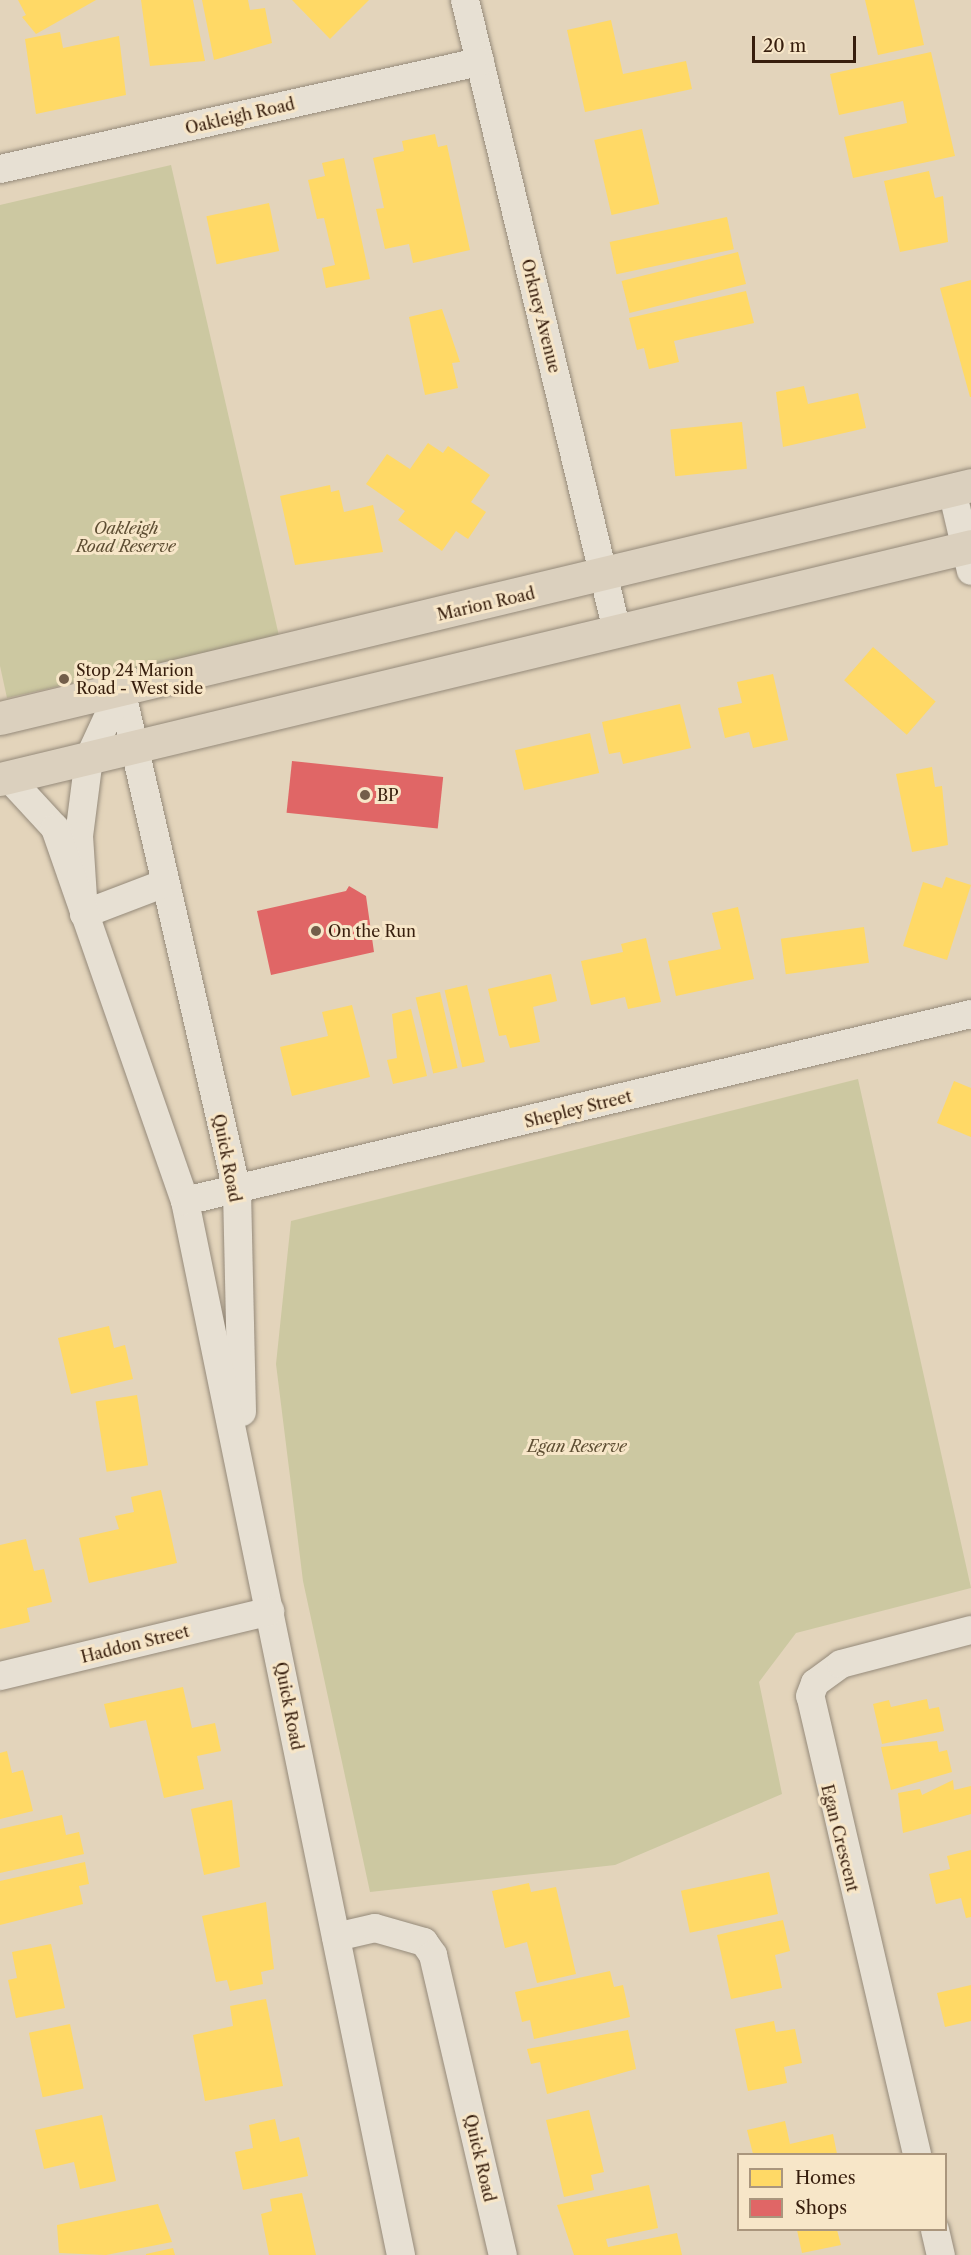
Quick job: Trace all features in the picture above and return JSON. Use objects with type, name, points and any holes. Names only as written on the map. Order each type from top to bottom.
[{"type":"main road","name":"Marion Road","points":[[0,718],[605,577],[962,488]]},
{"type":"main road","points":[[4,778],[617,631],[969,555]]},
{"type":"street","name":"Orkney Avenue","points":[[465,0],[617,631]]},
{"type":"street","name":"Oakleigh Road","points":[[0,169],[480,62]]},
{"type":"street","points":[[962,488],[969,555]]},
{"type":"street","name":"Quick Road","points":[[121,689],[237,1191],[244,1474]]},
{"type":"street","name":"Quick Road","points":[[84,914],[79,836],[89,758],[121,689]]},
{"type":"street","name":"Quick Road","points":[[4,778],[55,828],[185,1202],[244,1474],[401,2255]]},
{"type":"street","points":[[84,914],[165,884]]},
{"type":"street","name":"Shepley Street","points":[[185,1202],[971,1014]]},
{"type":"street","name":"Haddon Street","points":[[0,1676],[270,1611]]},
{"type":"street","name":"Egan Crescent","points":[[917,2153],[810,1696],[815,1683],[841,1664],[971,1630]]},
{"type":"street","name":"Quick Road","points":[[336,1937],[375,1928],[424,1942],[433,1955],[503,2255]]},
{"type":"street","points":[[935,2231],[941,2255]]},
{"type":"green space","name":"Oakleigh Road Reserve","points":[[171,165],[279,636],[7,698],[0,666],[0,205]]},
{"type":"green space","name":"Egan Reserve","points":[[858,1079],[971,1588],[796,1633],[759,1682],[782,1794],[615,1865],[370,1892],[303,1581],[276,1364],[291,1221]]},
{"type":"building: Homes","points":[[18,0],[96,0],[36,34],[22,17],[26,15]]},
{"type":"building: Homes","points":[[141,0],[193,0],[205,61],[150,66]]},
{"type":"building: Homes","points":[[202,0],[248,0],[250,10],[265,8],[272,43],[214,60]]},
{"type":"building: Homes","points":[[292,0],[369,0],[330,39]]},
{"type":"building: Homes","points":[[865,0],[914,0],[924,45],[878,55]]},
{"type":"building: Homes","points":[[611,20],[623,74],[686,61],[692,89],[585,112],[567,30]]},
{"type":"building: Homes","points":[[60,32],[63,48],[119,36],[126,95],[36,114],[25,39]]},
{"type":"building: Homes","points":[[931,52],[955,156],[853,178],[844,137],[907,123],[903,101],[839,115],[830,74]]},
{"type":"building: Homes","points":[[642,129],[659,204],[612,215],[594,140]]},
{"type":"building: Homes","points":[[435,134],[438,147],[447,145],[470,250],[413,263],[409,244],[385,249],[376,209],[384,208],[373,158],[404,151],[402,141]]},
{"type":"building: Homes","points":[[344,158],[370,279],[326,288],[322,268],[335,265],[324,218],[317,219],[308,180],[325,176],[322,163]]},
{"type":"building: Homes","points":[[929,171],[935,198],[943,196],[948,242],[900,252],[884,181]]},
{"type":"building: Homes","points":[[269,203],[279,251],[217,264],[206,216]]},
{"type":"building: Homes","points":[[727,217],[734,249],[616,274],[610,242]]},
{"type":"building: Homes","points":[[738,252],[746,284],[630,313],[622,281]]},
{"type":"building: Homes","points":[[971,280],[971,397],[970,397],[940,288]]},
{"type":"building: Homes","points":[[746,291],[754,323],[674,341],[679,362],[649,369],[644,348],[637,350],[629,318]]},
{"type":"building: Homes","points":[[442,309],[460,362],[452,363],[458,388],[425,395],[409,317]]},
{"type":"building: Homes","points":[[804,386],[808,404],[858,393],[866,428],[783,447],[776,392]]},
{"type":"building: Homes","points":[[742,422],[747,469],[675,476],[670,430]]},
{"type":"building: Homes","points":[[428,443],[443,453],[448,446],[490,475],[471,502],[486,512],[468,539],[456,531],[442,551],[398,520],[405,511],[366,484],[387,454],[410,469]]},
{"type":"building: Homes","points":[[330,485],[331,492],[339,490],[344,512],[373,505],[383,552],[295,565],[280,496]]},
{"type":"building: Homes","points":[[873,647],[936,701],[907,735],[844,680]]},
{"type":"building: Homes","points":[[773,674],[788,740],[753,748],[749,732],[725,738],[718,708],[742,703],[737,682]]},
{"type":"building: Homes","points":[[680,704],[691,748],[623,764],[620,752],[609,754],[602,722]]},
{"type":"building: Homes","points":[[590,733],[599,773],[524,790],[515,750]]},
{"type":"building: Homes","points":[[932,767],[935,787],[942,786],[948,845],[912,852],[896,774]]},
{"type":"building: Homes","points":[[946,877],[971,885],[947,960],[903,946],[923,882],[942,888]]},
{"type":"building: Homes","points":[[738,907],[754,979],[676,996],[668,961],[721,949],[712,913]]},
{"type":"building: Homes","points":[[864,927],[869,963],[786,974],[781,939]]},
{"type":"building: Homes","points":[[646,938],[661,1002],[628,1009],[625,997],[591,1005],[581,961],[623,952],[621,944]]},
{"type":"building: Homes","points":[[551,974],[557,1001],[533,1007],[540,1042],[510,1048],[506,1035],[499,1036],[488,989]]},
{"type":"building: Homes","points":[[467,985],[485,1062],[462,1067],[445,990]]},
{"type":"building: Homes","points":[[440,992],[458,1068],[433,1074],[416,998]]},
{"type":"building: Homes","points":[[352,1005],[370,1077],[292,1096],[280,1047],[328,1036],[322,1012]]},
{"type":"building: Homes","points":[[411,1009],[427,1076],[393,1084],[387,1060],[397,1058],[392,1014]]},
{"type":"building: Homes","points":[[954,1081],[971,1088],[971,1137],[937,1123]]},
{"type":"building: Homes","points":[[109,1326],[114,1348],[125,1345],[133,1379],[71,1394],[58,1338]]},
{"type":"building: Homes","points":[[137,1395],[148,1465],[107,1472],[96,1402]]},
{"type":"building: Homes","points":[[161,1490],[177,1563],[89,1583],[79,1538],[119,1529],[115,1516],[134,1512],[131,1497]]},
{"type":"building: Homes","points":[[26,1539],[34,1571],[44,1569],[52,1602],[27,1608],[30,1622],[0,1629],[0,1545]]},
{"type":"building: Homes","points":[[183,1687],[192,1728],[215,1723],[221,1751],[197,1756],[204,1789],[164,1798],[146,1720],[110,1728],[104,1704]]},
{"type":"building: Homes","points":[[927,1699],[929,1709],[939,1707],[944,1731],[882,1744],[873,1704],[889,1700],[891,1707]]},
{"type":"building: Homes","points":[[937,1741],[939,1752],[947,1750],[952,1772],[891,1790],[881,1747]]},
{"type":"building: Homes","points":[[7,1751],[12,1773],[23,1770],[33,1811],[0,1819],[0,1753]]},
{"type":"building: Homes","points":[[953,1780],[954,1790],[971,1786],[971,1814],[903,1833],[898,1793],[920,1789],[922,1795]]},
{"type":"building: Homes","points":[[232,1800],[240,1867],[204,1875],[191,1809]]},
{"type":"building: Homes","points":[[62,1815],[66,1835],[79,1832],[84,1854],[0,1873],[0,1829]]},
{"type":"building: Homes","points":[[971,1850],[971,1917],[966,1918],[961,1898],[936,1904],[929,1874],[950,1869],[947,1856]]},
{"type":"building: Homes","points":[[85,1862],[89,1884],[79,1886],[83,1904],[0,1925],[0,1881]]},
{"type":"building: Homes","points":[[769,1872],[778,1914],[690,1933],[681,1891]]},
{"type":"building: Homes","points":[[529,1883],[531,1892],[556,1887],[576,1974],[537,1983],[527,1942],[505,1948],[492,1891]]},
{"type":"building: Homes","points":[[266,1902],[274,1969],[261,1972],[263,1984],[230,1991],[227,1980],[216,1982],[202,1916]]},
{"type":"building: Homes","points":[[783,1920],[790,1951],[775,1955],[782,1988],[731,1999],[717,1935]]},
{"type":"building: Homes","points":[[51,1944],[65,2008],[16,2018],[8,1980],[17,1978],[12,1952]]},
{"type":"building: Homes","points":[[610,1971],[614,1987],[623,1985],[630,2017],[534,2039],[530,2020],[522,2022],[515,1992]]},
{"type":"building: Homes","points":[[971,1985],[971,2021],[945,2027],[937,1993]]},
{"type":"building: Homes","points":[[266,1999],[283,2086],[205,2101],[193,2035],[233,2026],[230,2006]]},
{"type":"building: Homes","points":[[774,2021],[776,2032],[795,2029],[802,2063],[784,2067],[787,2083],[748,2091],[735,2029]]},
{"type":"building: Homes","points":[[70,2024],[84,2089],[43,2097],[29,2033]]},
{"type":"building: Homes","points":[[628,2030],[636,2069],[547,2094],[540,2062],[531,2064],[527,2049]]},
{"type":"building: Homes","points":[[589,2110],[604,2172],[591,2175],[594,2190],[564,2197],[546,2120]]},
{"type":"building: Homes","points":[[102,2115],[116,2181],[80,2189],[74,2162],[44,2169],[35,2130]]},
{"type":"building: Homes","points":[[275,2119],[280,2142],[299,2137],[308,2176],[243,2190],[235,2152],[253,2148],[249,2125]]},
{"type":"building: Homes","points":[[785,2121],[790,2144],[833,2134],[837,2153],[753,2153],[747,2130]]},
{"type":"building: Homes","points":[[649,2185],[658,2228],[606,2239],[608,2247],[677,2233],[682,2255],[574,2255],[557,2205]]},
{"type":"building: Homes","points":[[302,2193],[316,2255],[269,2255],[261,2214],[272,2211],[270,2199]]},
{"type":"building: Homes","points":[[158,2204],[172,2242],[106,2255],[59,2253],[57,2225]]},
{"type":"building: Homes","points":[[797,2231],[837,2231],[841,2245],[802,2253]]},
{"type":"building: Homes","points":[[173,2248],[175,2255],[146,2255],[146,2254]]},
{"type":"building: Shops","name":"BP","points":[[292,761],[443,777],[438,829],[287,813]]},
{"type":"building: Shops","name":"On the Run","points":[[349,886],[366,896],[374,952],[271,975],[257,911],[346,891]]},
{"type":"place","name":"Stop 24 Marion Road - West side","points":[[64,679]]},
{"type":"place","name":"BP","points":[[365,795]]},
{"type":"place","name":"On the Run","points":[[316,931]]}]
